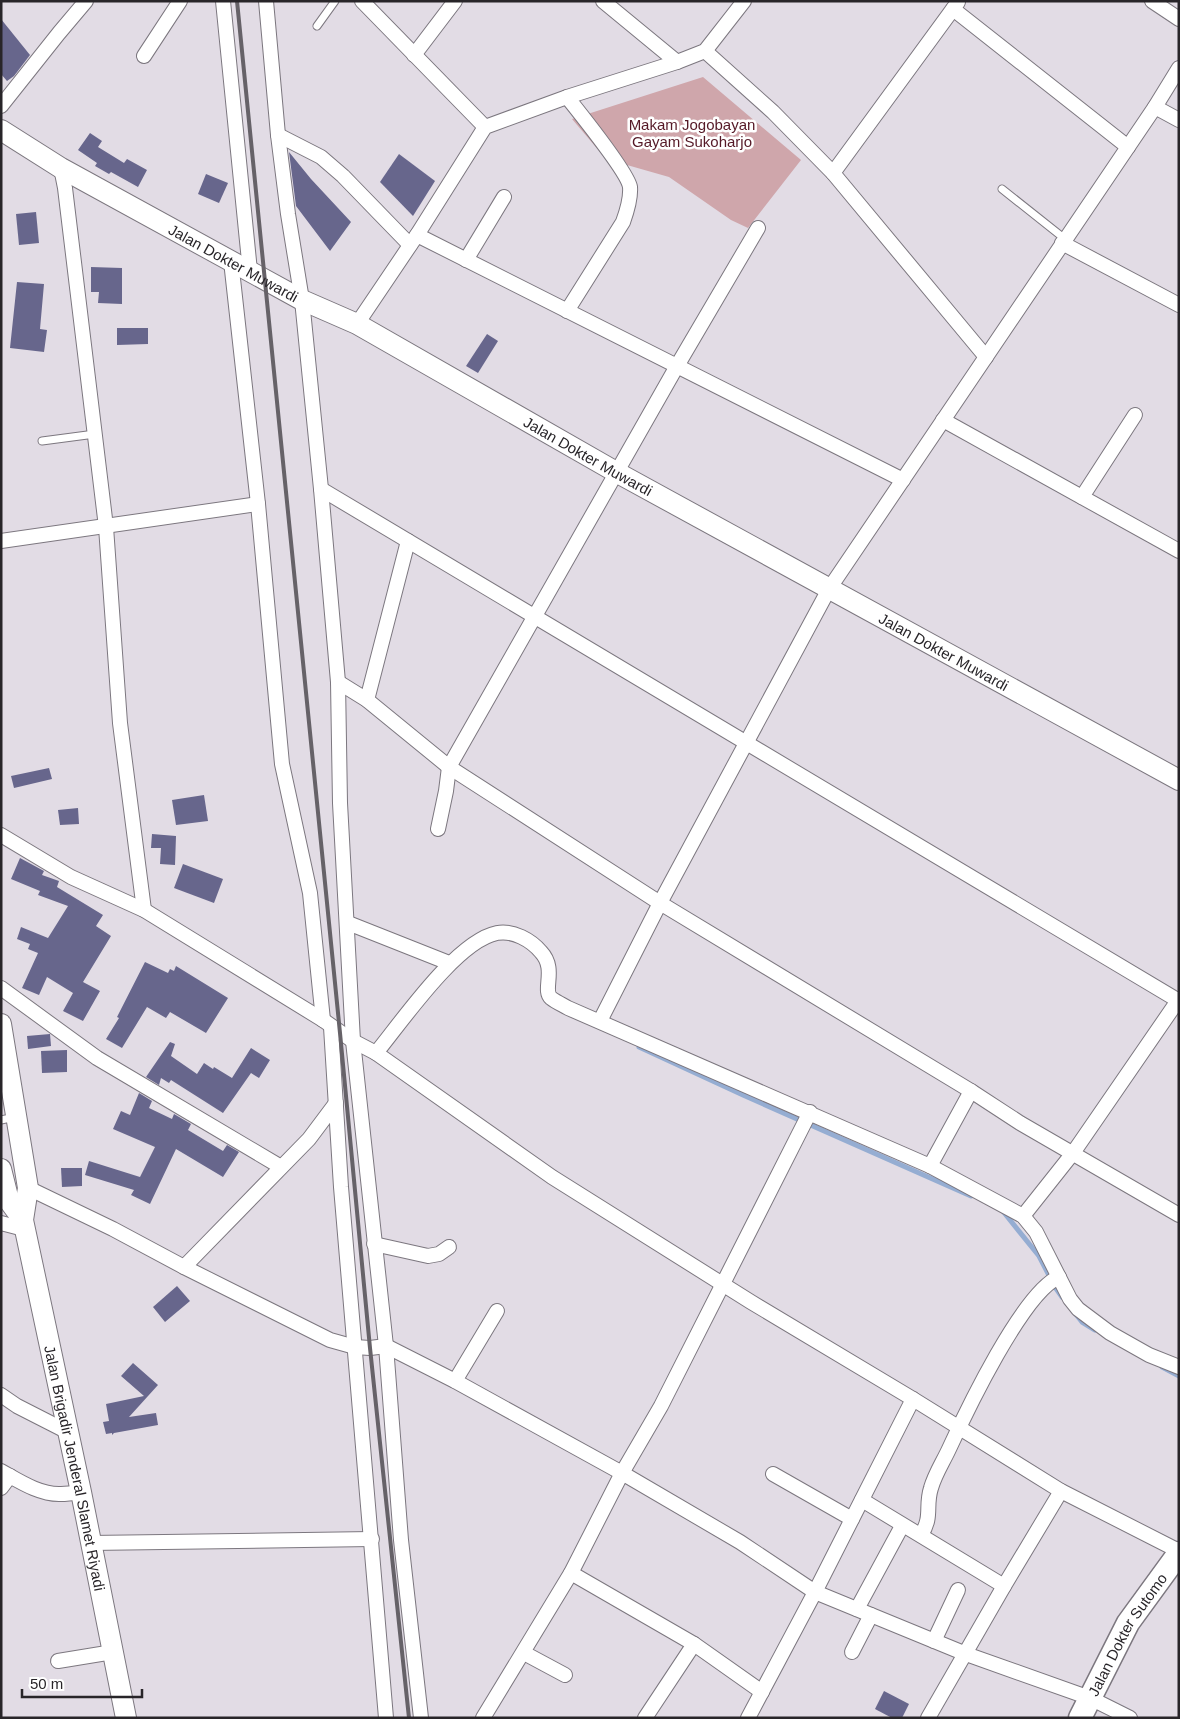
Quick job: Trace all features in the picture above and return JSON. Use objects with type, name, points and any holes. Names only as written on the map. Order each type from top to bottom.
[{"type":"main road","name":"Jalan Dokter Muwardi","points":[[1,130],[61,168],[302,300],[357,324],[616,472],[1179,780]]},
{"type":"main road","name":"Jalan Brigadir Jenderal Slamet Riyadi","points":[[1,1024],[8,1118],[28,1188],[24,1225],[81,1492],[126,1718]]},
{"type":"main road","name":"Jalan Brigadir Jenderal Slamet Riyadi","points":[[1,1169],[9,1201],[24,1225]]},
{"type":"main road","name":"Jalan Dokter Sutomo","points":[[1085,1708],[1128,1623],[1179,1552]]},
{"type":"street","points":[[1,106],[86,1]]},
{"type":"street","points":[[144,56],[180,1]]},
{"type":"street","points":[[223,1],[250,271]]},
{"type":"street","points":[[266,1],[278,135],[302,300],[321,489],[338,682],[340,803],[353,1041],[386,1346],[401,1540],[421,1718]]},
{"type":"street","points":[[362,1],[485,127]]},
{"type":"street","points":[[414,55],[455,1]]},
{"type":"street","points":[[603,1],[676,62]]},
{"type":"street","points":[[357,324],[414,240],[485,127],[567,97],[705,51],[744,1]]},
{"type":"street","points":[[1152,1],[1179,19]]},
{"type":"street","points":[[833,173],[956,5],[1128,147]]},
{"type":"street","points":[[705,51],[773,112],[833,173],[986,357]]},
{"type":"street","points":[[600,1021],[660,903],[829,589],[1155,107],[1179,68]]},
{"type":"street","points":[[567,97],[620,168],[630,186],[629,206],[623,222],[568,311]]},
{"type":"street","points":[[1155,107],[1179,120]]},
{"type":"street","points":[[278,135],[321,157],[414,240],[466,260],[903,480]]},
{"type":"street","points":[[61,168],[106,527],[120,723],[144,910]]},
{"type":"street","points":[[466,260],[504,196]]},
{"type":"street","points":[[438,829],[449,767],[616,472],[758,228]]},
{"type":"street","points":[[1064,241],[1179,305]]},
{"type":"street","points":[[232,261],[258,504],[282,764],[310,893],[336,1103],[341,1187],[386,1718]]},
{"type":"street","points":[[1082,497],[1135,415]]},
{"type":"street","points":[[943,420],[1179,551]]},
{"type":"street","points":[[321,489],[1178,1000],[1073,1153],[1023,1216]]},
{"type":"street","points":[[1,541],[258,504]]},
{"type":"street","points":[[367,700],[408,541]]},
{"type":"street","points":[[338,682],[367,700],[449,767],[660,903],[971,1091],[1020,1123],[1179,1215]]},
{"type":"street","points":[[1,834],[70,877],[144,910],[353,1041],[376,1053],[552,1177],[751,1302],[913,1398],[1061,1492],[1179,1552]]},
{"type":"street","points":[[348,923],[449,963]]},
{"type":"street","points":[[376,1053],[449,963],[471,944],[497,933],[508,932],[518,935],[535,946],[546,957],[550,966],[548,993],[550,997],[568,1008],[600,1021],[806,1118],[930,1166],[1023,1216],[1036,1232],[1054,1280],[1078,1309],[1110,1333],[1149,1355],[1179,1367]]},
{"type":"street","points":[[1,988],[97,1058],[281,1168]]},
{"type":"street","points":[[930,1166],[971,1091]]},
{"type":"street","points":[[184,1267],[309,1139],[336,1103]]},
{"type":"street","points":[[483,1718],[571,1573],[622,1473],[660,1406],[806,1118]]},
{"type":"street","points":[[28,1188],[113,1229],[330,1340],[355,1347],[386,1346],[455,1381],[622,1473],[740,1542],[815,1592],[966,1654],[1085,1708],[1130,1718]]},
{"type":"street","points":[[1,1223],[24,1225]]},
{"type":"street","points":[[374,1244],[428,1256],[439,1254],[449,1247]]},
{"type":"street","points":[[921,1535],[928,1520],[930,1488],[976,1393],[1014,1327],[1034,1297],[1054,1280]]},
{"type":"street","points":[[455,1381],[498,1311]]},
{"type":"street","points":[[1,1395],[68,1432]]},
{"type":"street","points":[[750,1717],[913,1398]]},
{"type":"street","points":[[1,1488],[6,1473],[30,1486],[49,1493],[81,1492]]},
{"type":"street","points":[[774,1474],[852,1519]]},
{"type":"street","points":[[928,1718],[1061,1492]]},
{"type":"street","points":[[862,1500],[902,1526],[921,1535],[1004,1586]]},
{"type":"street","points":[[858,1609],[902,1526]]},
{"type":"street","points":[[90,1543],[372,1539]]},
{"type":"street","points":[[571,1573],[694,1644],[762,1692]]},
{"type":"street","points":[[934,1641],[958,1590]]},
{"type":"street","points":[[852,1652],[871,1615]]},
{"type":"street","points":[[645,1718],[694,1644]]},
{"type":"street","points":[[58,1661],[112,1652]]},
{"type":"street","points":[[524,1653],[565,1675]]},
{"type":"lane","points":[[318,26],[335,1]]},
{"type":"lane","points":[[1002,189],[1064,241]]},
{"type":"lane","points":[[42,441],[95,434]]},
{"type":"green space","name":"Makam Jogobayan Gayam Sukoharjo","points":[[703,77],[801,160],[748,228],[731,220],[669,177],[606,159],[572,119]]},
{"type":"building","points":[[1,19],[30,55],[14,76],[7,81],[1,74]]},
{"type":"building","points":[[90,133],[102,141],[98,147],[124,163],[127,159],[147,170],[138,187],[111,172],[109,174],[95,166],[97,163],[78,150]]},
{"type":"building","points":[[289,152],[351,222],[330,251],[296,206]]},
{"type":"building","points":[[399,154],[435,181],[413,216],[380,182]]},
{"type":"building","points":[[206,174],[228,183],[219,203],[198,194]]},
{"type":"building","points":[[36,212],[39,243],[19,245],[16,214]]},
{"type":"building","points":[[91,267],[122,268],[122,304],[98,303],[99,292],[91,292]]},
{"type":"building","points":[[17,282],[44,284],[40,329],[47,330],[44,352],[10,348]]},
{"type":"building","points":[[117,328],[148,328],[148,344],[117,345]]},
{"type":"building","points":[[487,334],[498,341],[478,373],[466,366]]},
{"type":"building","points":[[49,768],[52,779],[14,788],[11,776]]},
{"type":"building","points":[[204,795],[208,821],[176,825],[172,800]]},
{"type":"building","points":[[78,808],[79,824],[60,825],[58,810]]},
{"type":"building","points":[[152,834],[176,836],[175,865],[160,864],[161,848],[151,848]]},
{"type":"building","points":[[20,858],[44,871],[42,875],[59,881],[57,887],[103,915],[96,926],[111,936],[83,982],[100,991],[83,1021],[63,1011],[73,993],[47,977],[39,995],[22,988],[38,953],[28,949],[30,944],[17,939],[21,927],[48,938],[68,906],[38,895],[40,891],[11,879]]},
{"type":"building","points":[[183,864],[223,879],[214,903],[174,888]]},
{"type":"building","points":[[145,962],[168,973],[170,969],[174,971],[176,966],[228,998],[206,1033],[170,1012],[166,1018],[147,1007],[122,1048],[106,1039],[119,1018],[117,1017]]},
{"type":"building","points":[[50,1034],[51,1046],[28,1049],[27,1036]]},
{"type":"building","points":[[170,1042],[175,1044],[171,1056],[197,1074],[204,1063],[232,1078],[251,1048],[270,1060],[259,1078],[251,1073],[223,1113],[171,1080],[169,1083],[161,1078],[159,1085],[146,1077]]},
{"type":"building","points":[[67,1050],[67,1072],[42,1073],[41,1051]]},
{"type":"building","points":[[139,1093],[152,1101],[149,1108],[172,1119],[174,1114],[191,1124],[188,1130],[223,1151],[227,1145],[239,1152],[223,1177],[176,1149],[150,1204],[131,1195],[134,1190],[85,1175],[89,1161],[140,1177],[155,1147],[113,1129],[121,1111],[130,1115]]},
{"type":"building","points":[[61,1168],[82,1168],[82,1186],[62,1187]]},
{"type":"building","points":[[177,1286],[190,1301],[165,1322],[153,1307]]},
{"type":"building","points":[[133,1363],[158,1385],[129,1417],[156,1413],[158,1425],[114,1433],[112,1435],[112,1433],[106,1434],[103,1422],[109,1421],[106,1404],[144,1396],[121,1376]]},
{"type":"building","points":[[884,1691],[909,1704],[902,1718],[892,1718],[875,1709]]},
{"type":"waterway","points":[[639,1047],[971,1196]]},
{"type":"waterway","points":[[1002,1210],[1039,1256],[1062,1297]]},
{"type":"waterway","points":[[1075,1313],[1082,1322],[1095,1330]]},
{"type":"waterway","points":[[1162,1367],[1179,1376]]},
{"type":"railway","points":[[237,1],[370,1348],[409,1718]]}]
